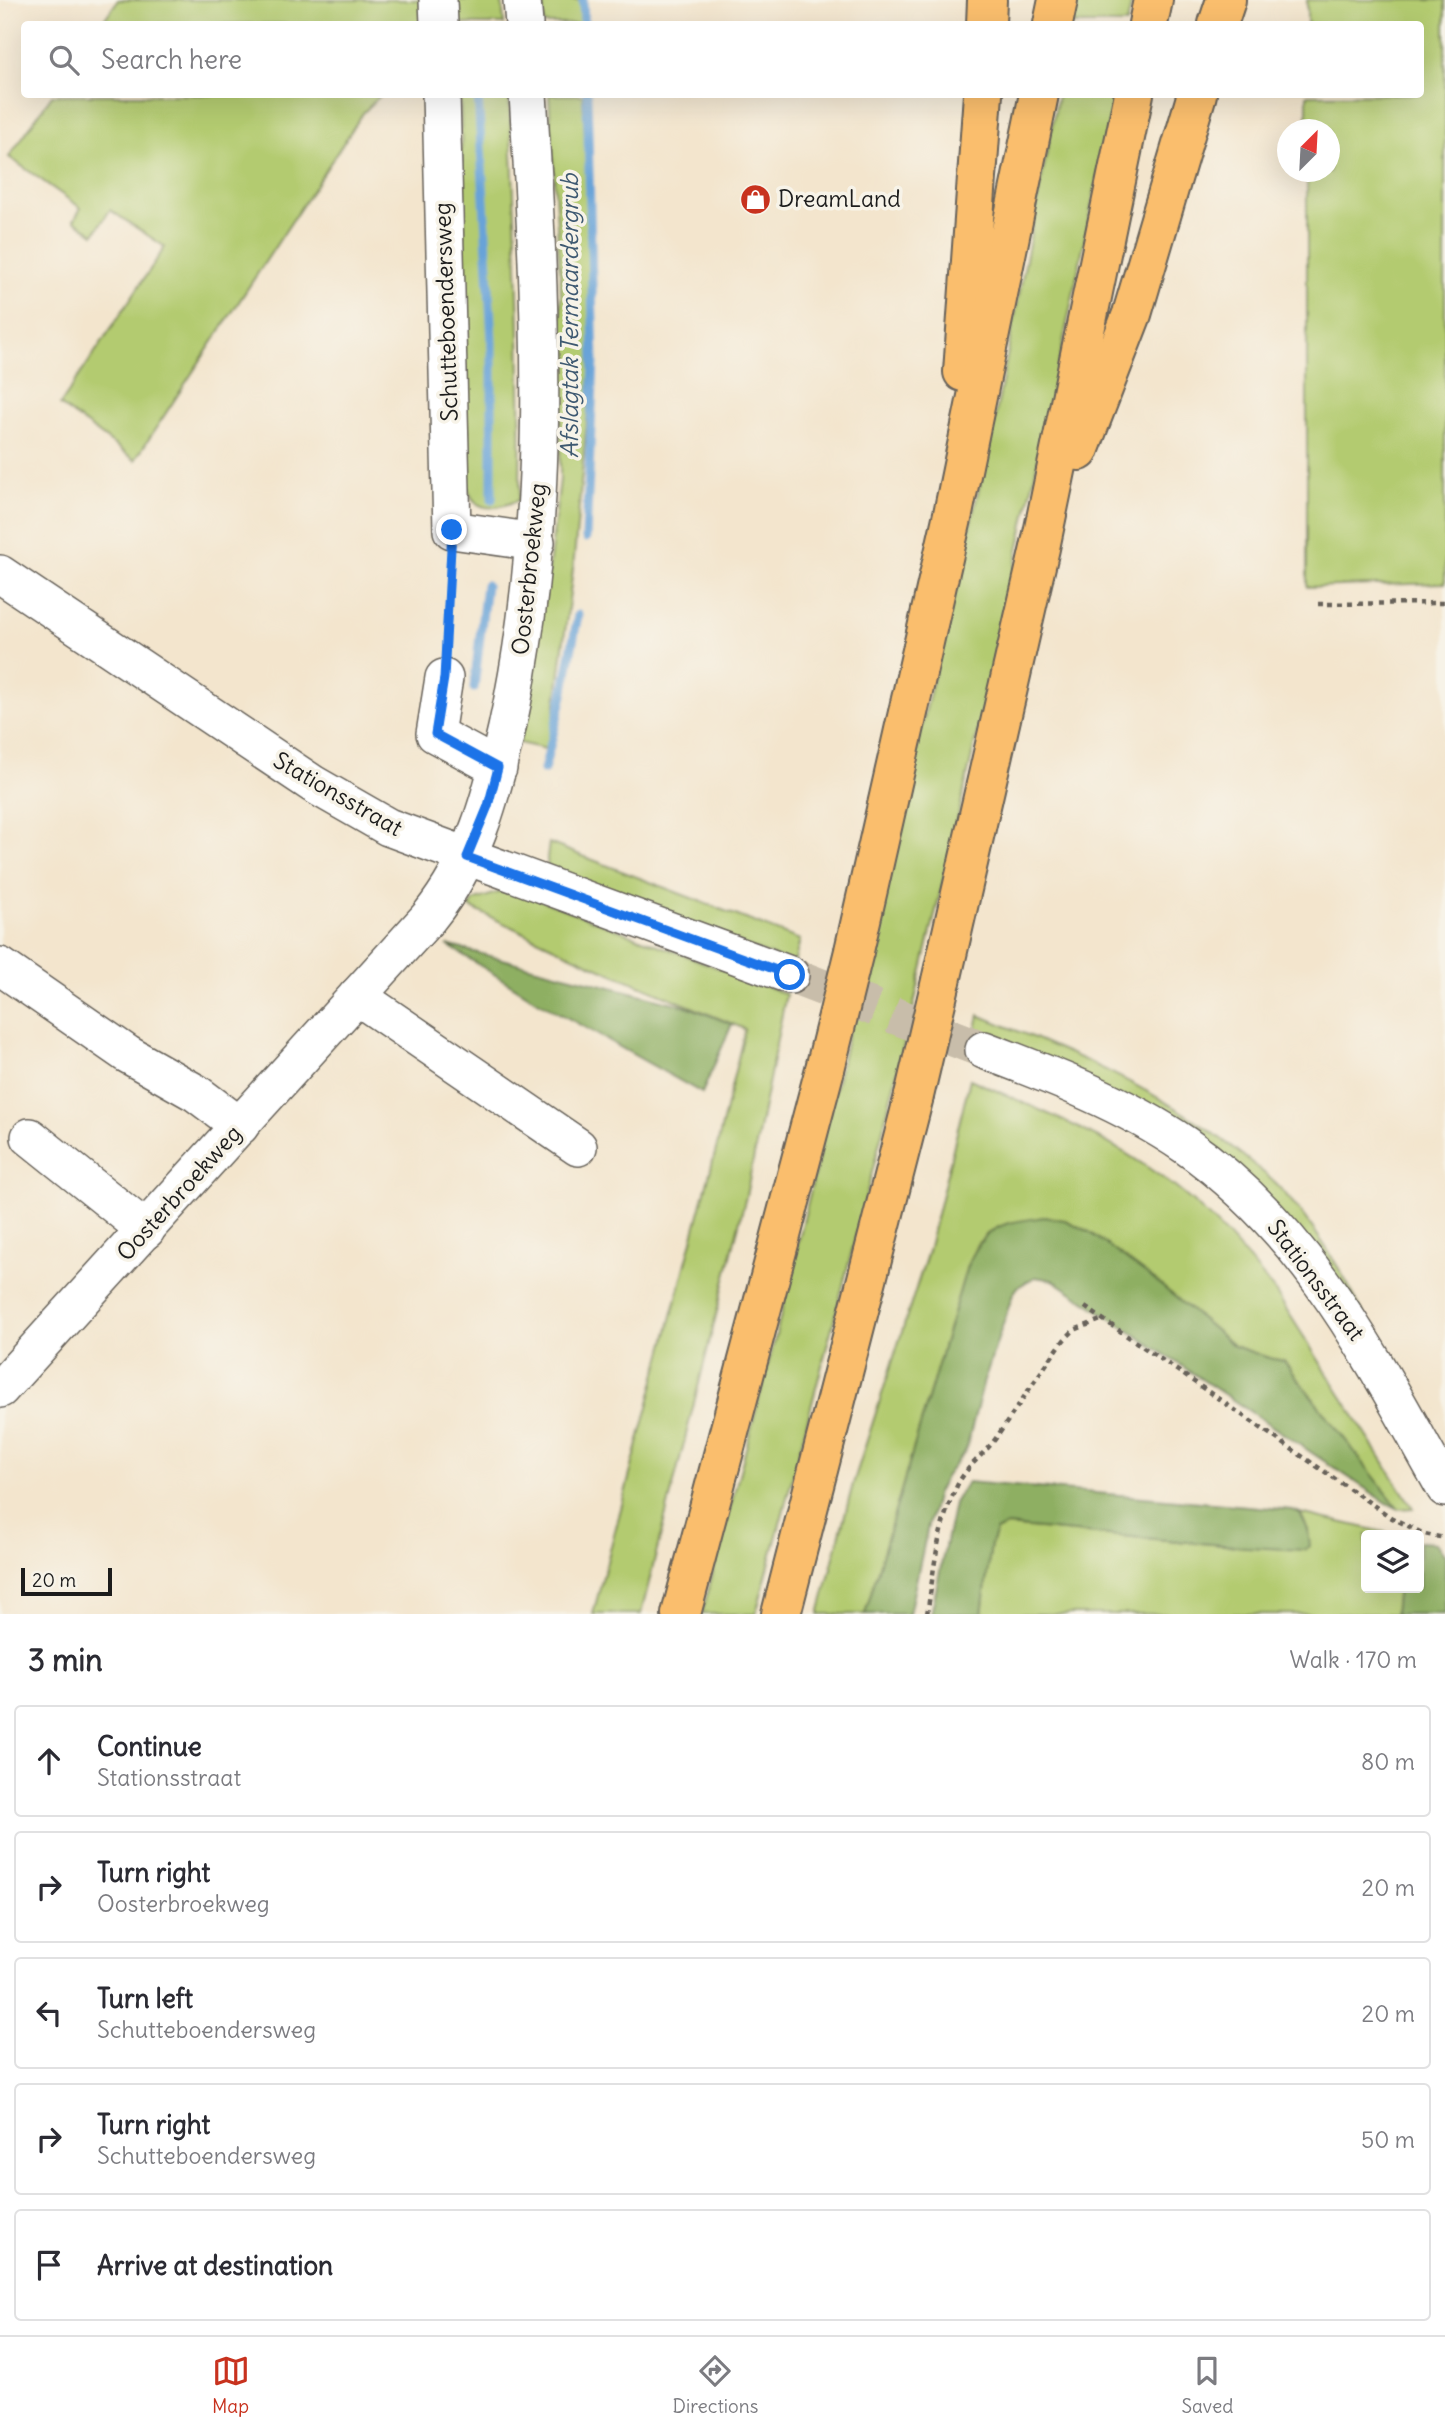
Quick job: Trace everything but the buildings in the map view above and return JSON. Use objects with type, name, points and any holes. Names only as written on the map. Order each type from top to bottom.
[{"type":"highway","points":[[986,21],[987,0]]},
{"type":"highway","points":[[1054,21],[1058,0]]},
{"type":"highway","points":[[1149,21],[1153,0]]},
{"type":"highway","points":[[1219,21],[1226,0]]},
{"type":"highway","points":[[953,514],[983,98]]},
{"type":"highway","points":[[681,1614],[854,951],[953,514],[1039,98]]},
{"type":"highway","points":[[781,1614],[941,981],[1040,548],[1133,98]]},
{"type":"highway","points":[[1040,548],[1132,314],[1196,98]]},
{"type":"street","points":[[438,0],[439,21]]},
{"type":"street","points":[[522,0],[524,21]]},
{"type":"street","name":"Schutteboendersweg","points":[[440,98],[452,530]]},
{"type":"street","name":"Oosterbroekweg","points":[[0,1389],[447,895],[467,857],[488,806],[518,677],[536,542],[541,405],[536,224],[528,98]]},
{"type":"street","points":[[452,530],[536,542]]},
{"type":"street","name":"Stationsstraat","points":[[0,574],[313,784],[388,827],[790,975]]},
{"type":"street","points":[[444,678],[435,734],[498,768]]},
{"type":"street","points":[[0,966],[127,1054],[196,1093],[240,1126]]},
{"type":"street","points":[[357,996],[578,1147]]},
{"type":"street","name":"Stationsstraat","points":[[984,1050],[1053,1075],[1135,1115],[1183,1144],[1222,1173],[1256,1204],[1294,1244],[1344,1312],[1391,1389],[1445,1488]]},
{"type":"street","points":[[30,1137],[146,1230]]},
{"type":"path","points":[[444,678],[452,530]]},
{"type":"path","points":[[1318,604],[1445,603]]},
{"type":"path","points":[[1084,1307],[1392,1518],[1424,1534],[1445,1538]]},
{"type":"path","points":[[927,1614],[945,1520],[956,1487],[966,1469],[995,1439],[1064,1340],[1080,1327],[1102,1319]]},
{"type":"green space","points":[[118,0],[428,0],[430,21],[103,21]]},
{"type":"green space","points":[[457,0],[502,0],[504,21],[458,21]]},
{"type":"green space","points":[[543,0],[580,0],[581,21],[544,21]]},
{"type":"green space","points":[[1075,0],[1132,0],[1128,21],[1072,21]]},
{"type":"green space","points":[[1307,0],[1445,0],[1445,583],[1307,587],[1307,182],[1340,182],[1340,119],[1307,119],[1307,98],[1424,98],[1424,21],[1307,21]]},
{"type":"green space","points":[[50,98],[378,98],[363,113],[135,460],[60,405],[165,247],[110,210],[94,234],[74,220],[81,208],[9,157]]},
{"type":"green space","points":[[460,98],[509,98],[518,292],[520,490],[519,500],[493,507],[475,502],[471,496],[463,454]]},
{"type":"green space","points":[[549,98],[583,98],[593,301],[589,400],[573,569],[550,750],[519,743],[547,583],[560,480],[561,291]]},
{"type":"green space","points":[[1057,98],[1113,98],[995,656],[917,991],[756,1614],[702,1614],[776,1335],[992,434]]},
{"type":"green space","points":[[549,843],[800,940],[794,964],[548,872]]},
{"type":"green space","points":[[503,891],[538,899],[786,994],[746,1196],[641,1614],[593,1614],[718,1142],[745,1029],[599,968],[469,907],[475,900]]},
{"type":"green space","points":[[447,945],[689,1007],[732,1024],[702,1093],[534,999]]},
{"type":"green space","points":[[979,1015],[1079,1057],[1141,1088],[1202,1125],[1266,1175],[1297,1207],[1331,1256],[1400,1387],[1312,1284],[1194,1157],[972,1045]]},
{"type":"green space","points":[[970,1079],[1115,1147],[1177,1188],[1208,1216],[1276,1293],[1413,1508],[1399,1509],[1284,1361],[1234,1346],[1157,1282],[1088,1231],[1065,1220],[1008,1223],[989,1232],[977,1244],[967,1266],[865,1614],[819,1614],[853,1484],[928,1251]]},
{"type":"green space","points":[[1044,1217],[1065,1220],[1088,1231],[1157,1282],[1234,1346],[1284,1361],[1399,1509],[1053,1280],[1035,1277],[1018,1287],[1013,1294],[983,1384],[966,1450],[945,1477],[937,1493],[909,1614],[865,1614],[967,1266],[981,1241],[996,1228]]},
{"type":"green space","points":[[967,1482],[1293,1510],[1300,1513],[1308,1530],[1310,1546],[1304,1550],[1246,1547],[1006,1526],[996,1531],[991,1544],[982,1614],[931,1614],[954,1503]]},
{"type":"green space","points":[[1300,1513],[1375,1530],[1361,1530],[1361,1593],[1397,1593],[1395,1614],[982,1614],[991,1544],[996,1531],[1006,1526],[1246,1547],[1308,1530]]},
{"type":"green space","points":[[1424,1542],[1436,1543],[1445,1556],[1445,1614],[1395,1614],[1397,1593],[1424,1593]]},
{"type":"waterway","name":"Afslagtak Termaardergrub","points":[[583,0],[584,21]]},
{"type":"waterway","points":[[478,98],[492,341],[492,499]]},
{"type":"waterway","name":"Afslagtak Termaardergrub","points":[[586,538],[594,361],[587,98]]},
{"type":"waterway","points":[[474,688],[486,585]]},
{"type":"waterway","name":"Afslagtak Termaardergrub","points":[[544,770],[563,695],[578,615]]},
{"type":"tunnel","points":[[790,975],[984,1050]]},
{"type":"place","name":"DreamLand","points":[[755,199]]},
{"type":"route","points":[[452,530],[444,678],[435,734],[498,768],[488,806],[467,857],[790,975]]}]
